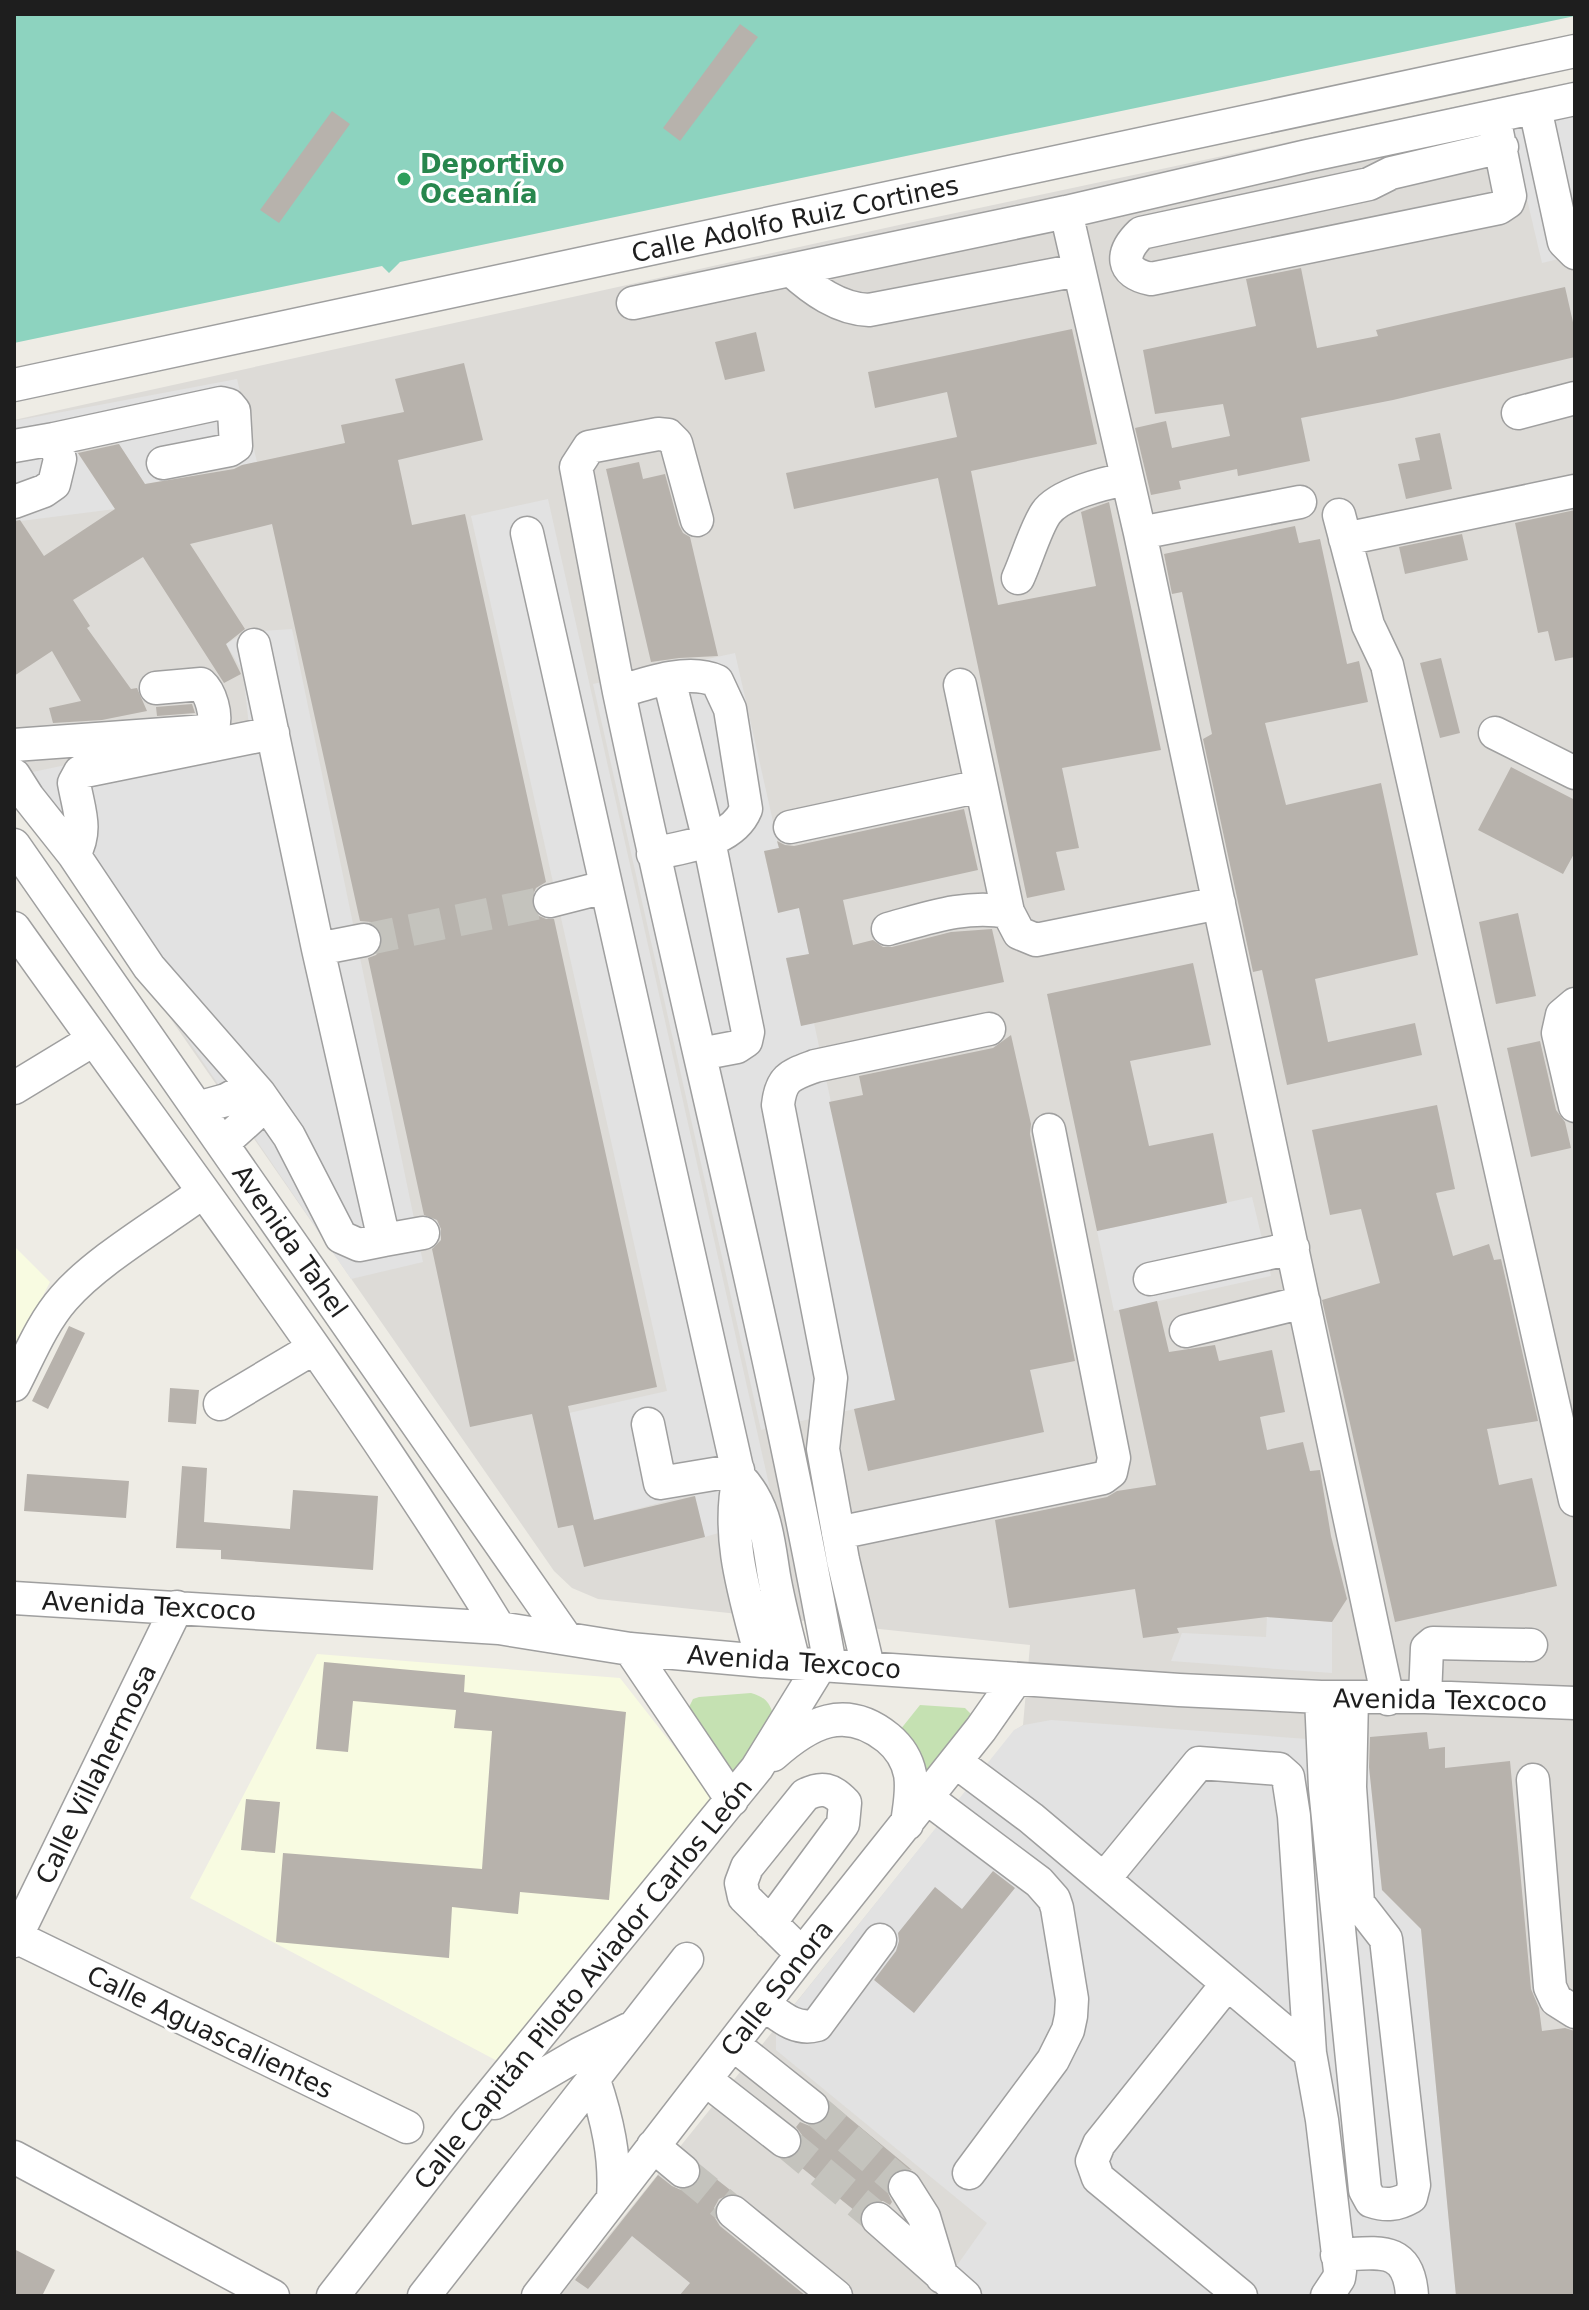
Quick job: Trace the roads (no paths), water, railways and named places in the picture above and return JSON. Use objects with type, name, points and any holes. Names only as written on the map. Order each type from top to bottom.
[{"type":"street","name":"Calle Adolfo Ruiz Cortines","points":[[14,385],[1575,51]]},
{"type":"street","points":[[1498,132],[1509,191],[1508,202],[1499,208],[1151,279],[1131,271],[1126,264],[1130,244],[1141,233],[1369,184],[1498,132],[1535,108],[1575,99]]},
{"type":"street","points":[[1535,108],[1561,161],[1564,242],[1575,253]]},
{"type":"street","points":[[633,303],[1066,212],[1307,156],[1498,132]]},
{"type":"street","points":[[1307,156],[1322,244]]},
{"type":"street","points":[[1066,212],[1140,533],[1388,1699]]},
{"type":"street","points":[[791,270],[812,290],[854,310],[869,310],[1078,270]]},
{"type":"street","points":[[1518,413],[1575,398]]},
{"type":"street","points":[[14,446],[221,403],[229,405],[234,411],[236,446],[230,450],[163,463]]},
{"type":"street","points":[[697,520],[676,443],[668,435],[658,434],[589,447],[581,456],[576,467],[619,692],[812,1567],[815,1664]]},
{"type":"street","points":[[14,502],[54,484],[60,459],[54,439]]},
{"type":"street","points":[[1018,578],[1046,512],[1058,503],[1100,484],[1127,479]]},
{"type":"street","points":[[1575,491],[1342,527],[1368,625],[1387,665],[1575,1500]]},
{"type":"street","points":[[1140,533],[1300,502]]},
{"type":"street","points":[[527,533],[738,1473],[733,1503],[735,1546],[762,1661]]},
{"type":"street","points":[[254,645],[384,1240]]},
{"type":"street","points":[[619,692],[669,679],[705,676],[717,681],[730,709],[746,809],[741,822],[709,841],[653,854]]},
{"type":"street","points":[[669,679],[709,841],[748,1032],[746,1041],[737,1047],[700,1054]]},
{"type":"street","points":[[14,745],[206,731],[213,727],[216,719],[206,688],[201,684],[156,688]]},
{"type":"street","points":[[960,685],[1008,912],[1019,933],[1036,940],[1219,903]]},
{"type":"street","points":[[74,855],[82,841],[83,831],[74,783],[80,772],[273,733]]},
{"type":"street","points":[[1495,733],[1575,773]]},
{"type":"street","points":[[14,775],[74,855],[149,967],[259,1093],[289,1136],[341,1237],[359,1245],[423,1233]]},
{"type":"street","points":[[790,827],[981,786]]},
{"type":"street","name":"Avenida Tahel","points":[[14,845],[566,1638]]},
{"type":"street","points":[[550,901],[605,887]]},
{"type":"street","points":[[888,929],[968,910],[989,908],[1008,912]]},
{"type":"street","name":"Avenida Tahel","points":[[14,928],[314,1348],[499,1628]]},
{"type":"street","points":[[318,949],[364,940]]},
{"type":"street","points":[[1575,1004],[1562,1015],[1558,1033],[1575,1106]]},
{"type":"street","points":[[868,1667],[823,1449],[831,1378],[778,1105],[780,1091],[793,1074],[815,1066],[989,1029]]},
{"type":"street","points":[[14,1088],[93,1040]]},
{"type":"street","points":[[197,1108],[239,1093],[259,1093]]},
{"type":"street","points":[[222,1144],[253,1116],[259,1093]]},
{"type":"street","points":[[838,1533],[1103,1478],[1111,1472],[1114,1458],[1049,1130]]},
{"type":"street","points":[[14,1385],[40,1334],[62,1300],[85,1276],[203,1192]]},
{"type":"street","points":[[1150,1279],[1293,1248]]},
{"type":"street","points":[[1186,1331],[1304,1302]]},
{"type":"street","points":[[220,1404],[314,1348]]},
{"type":"street","points":[[648,1424],[660,1483],[738,1473]]},
{"type":"street","points":[[738,1473],[753,1492],[765,1520],[815,1664]]},
{"type":"street","name":"Avenida Texcoco","points":[[14,1598],[499,1628],[630,1649],[1016,1679],[1336,1698],[1425,1697],[1575,1703]]},
{"type":"street","name":"Calle Villahermosa","points":[[15,1938],[177,1607]]},
{"type":"street","points":[[1425,1697],[1427,1648],[1433,1643],[1531,1645]]},
{"type":"street","points":[[630,1649],[732,1800]]},
{"type":"street","name":"Calle Capitán Piloto Aviador Carlos León","points":[[333,2296],[469,2121],[757,1768],[815,1664]]},
{"type":"street","name":"Calle Sonora","points":[[548,2292],[613,2198],[956,1762],[1016,1679]]},
{"type":"street","points":[[1336,1698],[1337,1788],[1365,2190],[1371,2201],[1383,2205],[1400,2203],[1411,2197],[1414,2185],[1386,1939],[1347,1904]]},
{"type":"street","points":[[757,1768],[783,1746],[820,1722],[839,1718],[857,1721],[878,1730],[906,1758],[912,1791],[907,1824]]},
{"type":"street","points":[[956,1762],[1031,1818],[1310,2053]]},
{"type":"street","points":[[1104,1879],[1199,1763],[1279,1769],[1288,1777],[1294,1816],[1310,2053],[1322,2120],[1339,2278],[1327,2296]]},
{"type":"street","points":[[1533,1780],[1550,1987],[1556,2000],[1575,2012]]},
{"type":"street","points":[[927,1798],[1039,1882],[1054,1899],[1072,1999],[1068,2030],[1053,2060],[969,2173]]},
{"type":"street","points":[[770,1923],[802,1954]]},
{"type":"street","name":"Calle Aguascalientes","points":[[15,1938],[407,2127]]},
{"type":"street","points":[[765,2005],[795,2025],[806,2028],[817,2025],[880,1940]]},
{"type":"street","points":[[424,2296],[687,1959]]},
{"type":"street","points":[[1227,1984],[1099,2144],[1092,2161],[1098,2178],[1241,2296]]},
{"type":"street","points":[[469,2121],[512,2091],[635,2026]]},
{"type":"street","points":[[734,2045],[812,2107]]},
{"type":"street","points":[[594,2080],[607,2118],[615,2173],[613,2198]]},
{"type":"street","points":[[706,2080],[784,2141]]},
{"type":"street","points":[[653,2146],[683,2171]]},
{"type":"street","points":[[14,2157],[273,2296]]},
{"type":"street","points":[[905,2187],[924,2217],[953,2286]]},
{"type":"street","points":[[733,2212],[836,2296]]},
{"type":"street","points":[[878,2219],[953,2286]]},
{"type":"street","points":[[1337,2255],[1382,2252],[1392,2256],[1402,2262],[1408,2271],[1412,2296]]},
{"type":"tunnel","points":[[364,940],[550,901]]},
{"type":"tunnel","points":[[812,2107],[905,2187]]},
{"type":"tunnel","points":[[784,2141],[878,2219]]},
{"type":"tunnel","points":[[683,2171],[733,2212]]},
{"type":"place","name":"Deportivo Oceanía","points":[[404,179]]}]
